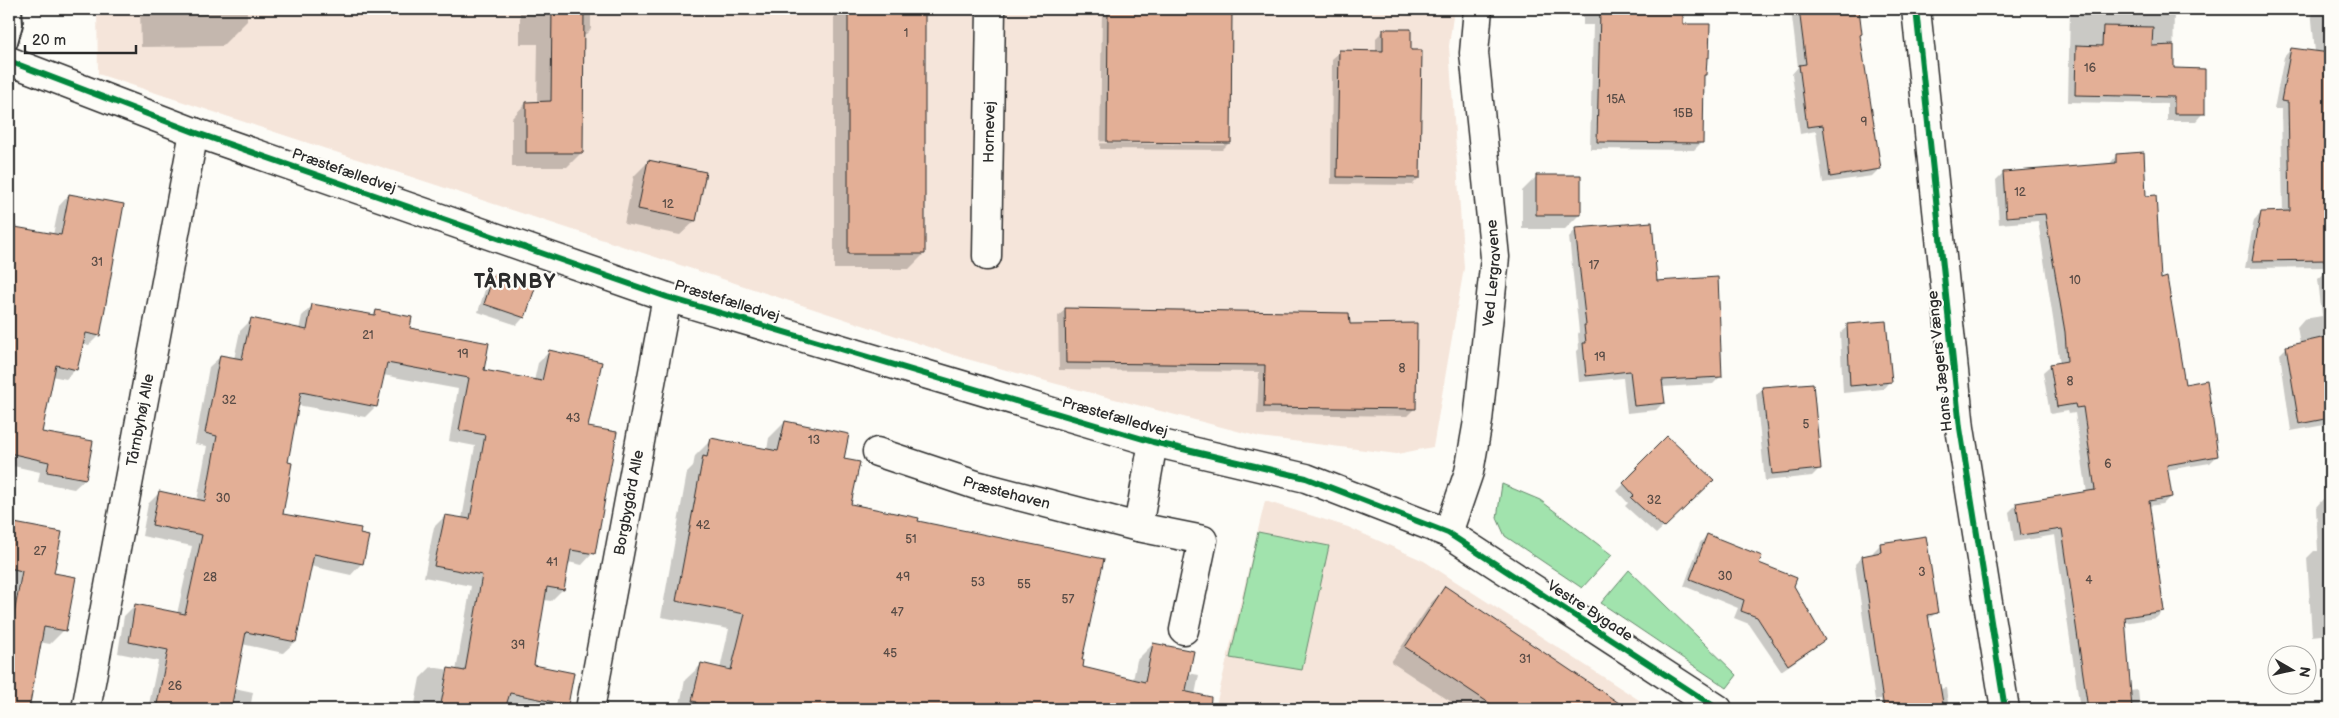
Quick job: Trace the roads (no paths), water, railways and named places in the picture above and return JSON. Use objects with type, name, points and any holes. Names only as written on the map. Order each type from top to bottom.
[{"type":"street","name":"Hornevej","points":[[987,256],[991,9]]},
{"type":"street","name":"Ved Lergravene","points":[[1448,533],[1469,472],[1474,447],[1495,257],[1474,53],[1478,9]]},
{"type":"street","name":"Hans Jægers Vænge","points":[[1916,9],[1960,428],[2005,709]]},
{"type":"street","name":"Præstefælledvej","points":[[9,62],[194,132],[667,297],[1153,442],[1306,478],[1448,533]]},
{"type":"street","name":"Tårnbyhøj Alle","points":[[86,709],[194,132]]},
{"type":"street","name":"Borgbygård Alle","points":[[590,709],[667,297]]},
{"type":"street","points":[[1138,527],[1153,442]]},
{"type":"street","name":"Præstehaven","points":[[877,452],[976,485],[1138,527],[1203,540],[1184,630]]},
{"type":"street","name":"Vestre Bygade","points":[[1448,533],[1718,709]]},
{"type":"lane","points":[[9,42],[14,24],[12,9]]},
{"type":"district","name":"TÅRNBY","points":[[515,282]]}]
